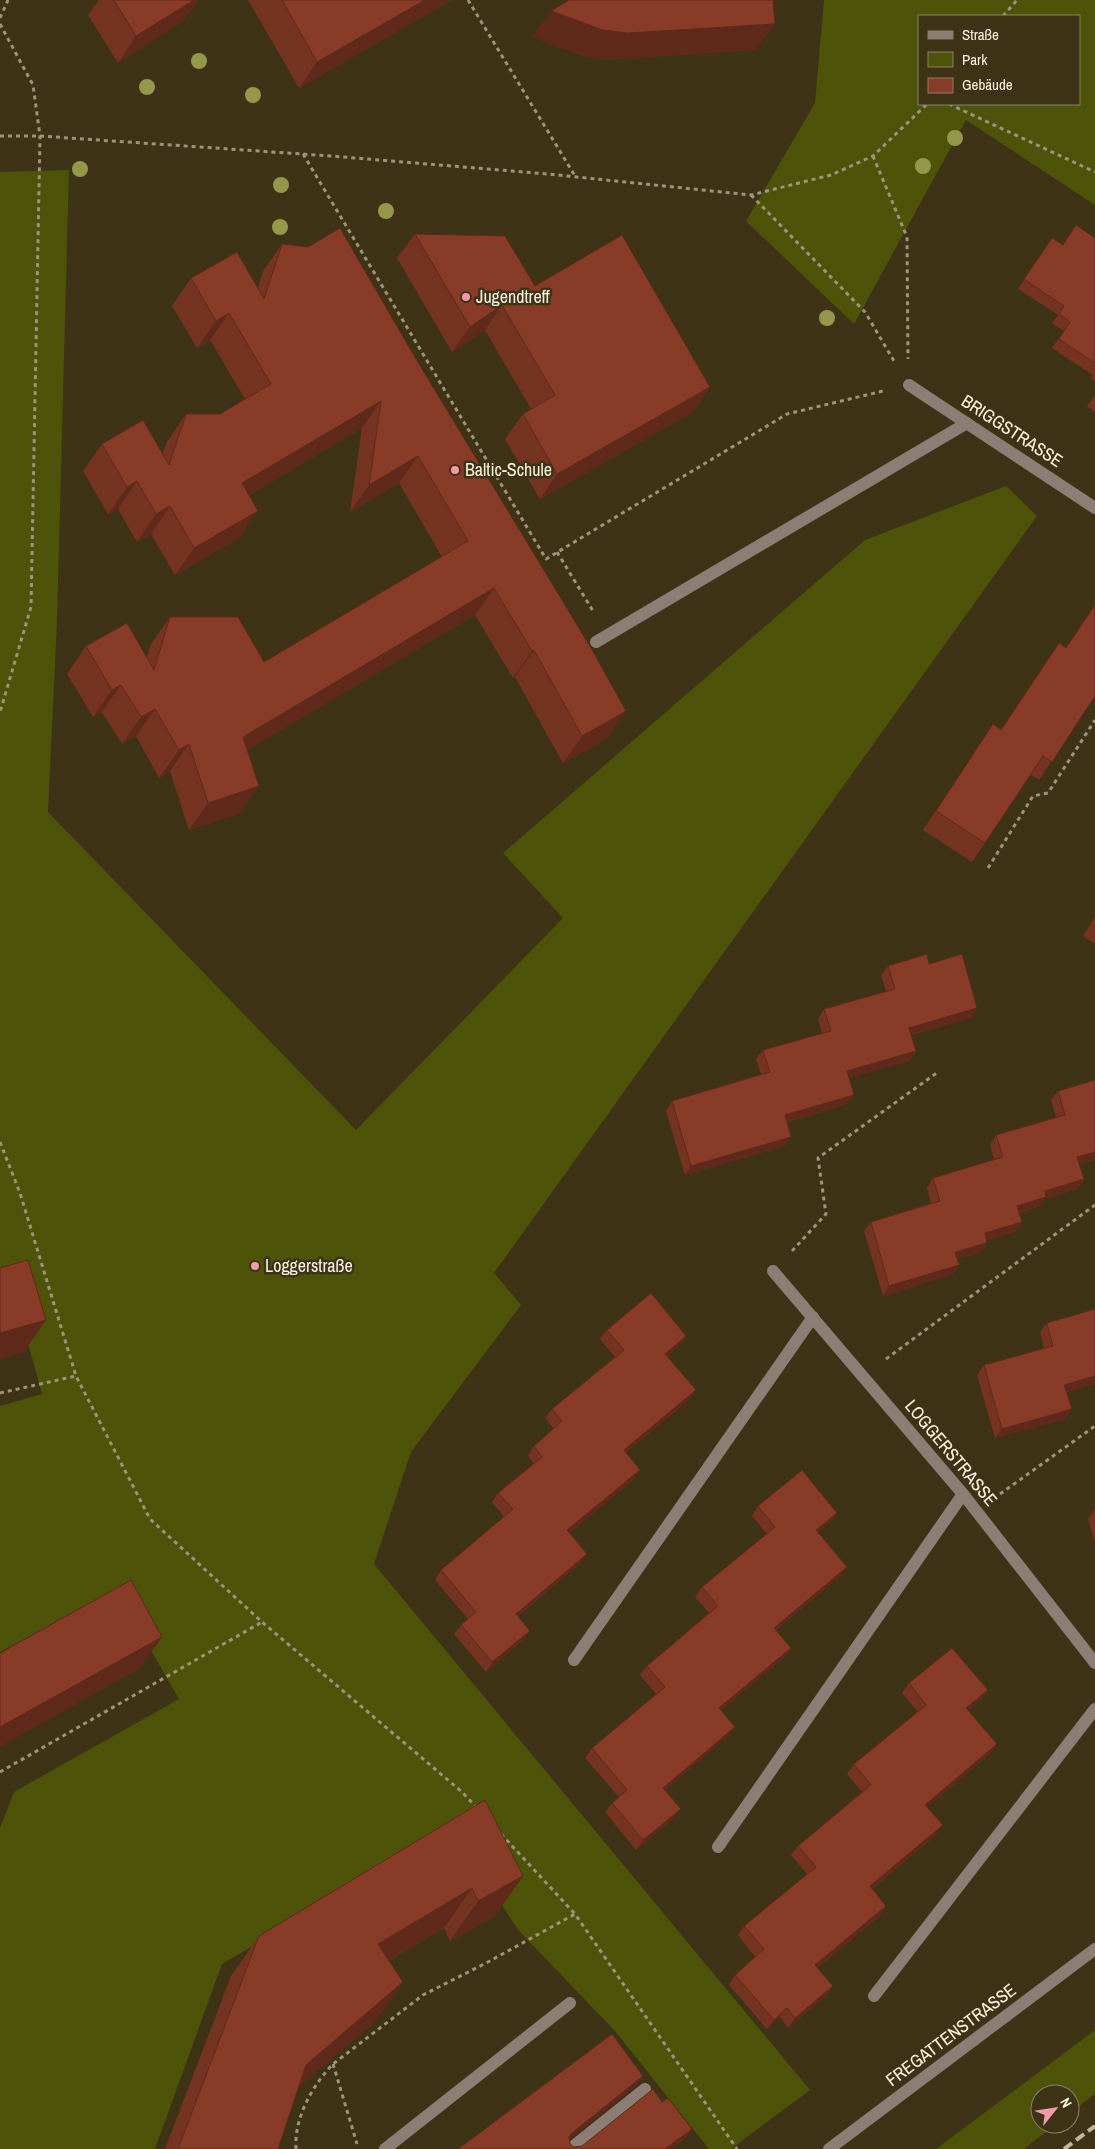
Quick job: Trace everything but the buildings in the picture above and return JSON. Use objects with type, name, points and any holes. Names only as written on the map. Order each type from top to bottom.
[{"type":"street","name":"BRIGGSTRASSE","points":[[909,385],[1095,508]]},
{"type":"street","points":[[602,639],[966,423]]},
{"type":"street","name":"LOGGERSTRASSE","points":[[773,1271],[963,1494],[1095,1663]]},
{"type":"street","points":[[574,1660],[812,1317]]},
{"type":"street","points":[[718,1847],[963,1494]]},
{"type":"street","points":[[874,1996],[1095,1709]]},
{"type":"street","name":"FREGATTENSTRASSE","points":[[829,2149],[1095,1949]]},
{"type":"street","points":[[385,2149],[570,2003]]},
{"type":"street","points":[[570,2149],[645,2089]]},
{"type":"path","points":[[0,18],[8,0]]},
{"type":"path","points":[[468,0],[575,176]]},
{"type":"path","points":[[1004,15],[1017,0]]},
{"type":"path","points":[[0,24],[33,85],[40,136],[31,607],[0,712]]},
{"type":"path","points":[[0,136],[40,136],[302,154],[575,176],[751,195],[831,175],[873,156],[926,105]]},
{"type":"path","points":[[951,105],[1095,172]]},
{"type":"path","points":[[302,154],[546,559],[787,414],[909,385]]},
{"type":"path","points":[[873,156],[907,237],[909,385]]},
{"type":"path","points":[[751,195],[864,312],[909,385]]},
{"type":"path","points":[[557,552],[602,639]]},
{"type":"path","points":[[988,868],[1033,796],[1048,793],[1095,720]]},
{"type":"path","points":[[773,1271],[826,1214],[818,1158],[938,1072]]},
{"type":"path","points":[[0,1142],[20,1193],[76,1376],[150,1519],[262,1622],[462,1792],[482,1813]]},
{"type":"path","points":[[864,1376],[1095,1206]]},
{"type":"path","points":[[0,1393],[76,1376]]},
{"type":"path","points":[[976,1510],[1095,1426]]},
{"type":"path","points":[[0,1772],[262,1622]]},
{"type":"path","points":[[495,1828],[575,1914],[737,2149]]},
{"type":"path","points":[[296,2149],[301,2113],[321,2076],[333,2064],[423,1994],[488,1962],[575,1914]]},
{"type":"path","points":[[333,2064],[359,2149]]},
{"type":"green space","points":[[824,0],[1095,0],[1095,205],[966,120],[854,324],[746,221],[815,103]]},
{"type":"green space","points":[[69,170],[57,622],[48,812],[356,1130],[563,918],[503,853],[865,540],[1006,486],[1037,516],[494,1273],[521,1305],[411,1452],[374,1564],[810,2090],[731,2149],[709,2149],[615,2031],[519,1931],[452,1831],[222,1964],[155,2149],[0,2149],[0,1828],[14,1792],[179,1699],[116,1590],[0,1652],[0,1406],[42,1394],[10,1278],[0,1280],[0,172]]},
{"type":"green space","points":[[1095,2030],[1095,2094],[1080,2105],[1080,2084],[1030,2084],[1030,2134],[1043,2134],[1024,2149],[936,2149]]},
{"type":"railway","points":[[1064,2149],[1095,2126]]},
{"type":"place","name":"Jugendtreff","points":[[466,297]]},
{"type":"place","name":"Baltic-Schule","points":[[455,470]]},
{"type":"place","name":"Loggerstraße","points":[[255,1266]]}]
